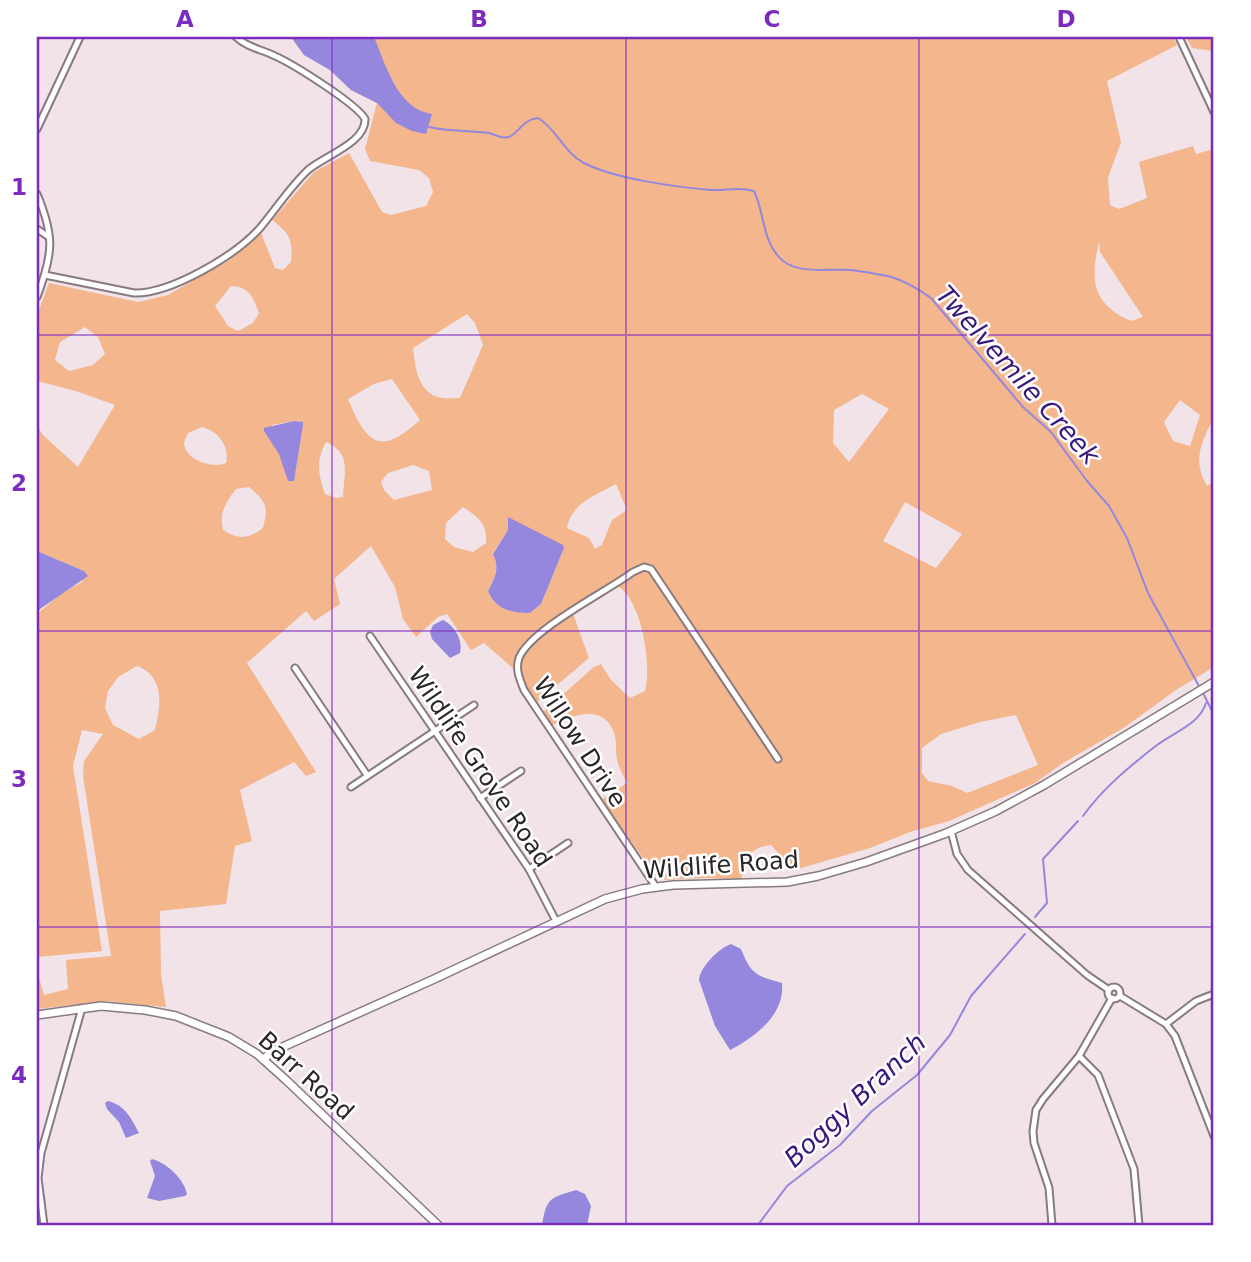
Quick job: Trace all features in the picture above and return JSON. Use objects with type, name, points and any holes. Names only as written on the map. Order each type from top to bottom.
[{"type":"street","points":[[37,129],[80,37]]},
{"type":"street","points":[[45,275],[134,293],[147,293],[171,285],[241,245],[260,228],[310,169],[355,140],[362,132],[365,119],[354,107],[282,60],[248,46],[236,37]]},
{"type":"street","points":[[1179,37],[1214,111]]},
{"type":"street","points":[[37,194],[45,216],[50,255],[37,297]]},
{"type":"street","points":[[37,229],[49,237]]},
{"type":"street","name":"Willow Drive","points":[[656,887],[524,690],[517,666],[530,645],[549,628],[633,572],[643,567],[651,569],[778,759]]},
{"type":"street","name":"Wildlife Grove Road","points":[[370,636],[529,869],[556,921]]},
{"type":"street","points":[[295,668],[367,775]]},
{"type":"street","name":"Wildlife Road","points":[[263,1059],[275,1050],[605,899],[656,887],[802,880],[866,862],[951,831],[1044,785],[1212,683]]},
{"type":"street","points":[[351,787],[474,705]]},
{"type":"street","points":[[480,798],[520,771]]},
{"type":"street","points":[[951,831],[957,854],[968,870],[1087,975],[1110,990],[1112,998],[1079,1056],[1043,1099],[1034,1119],[1034,1143],[1049,1188],[1052,1225]]},
{"type":"street","points":[[529,869],[568,843]]},
{"type":"street","points":[[1110,990],[1113,987],[1118,988],[1119,996]]},
{"type":"street","points":[[1167,1024],[1196,1001],[1214,994]]},
{"type":"street","points":[[1112,998],[1119,996],[1167,1024],[1182,1048],[1214,1136]]},
{"type":"street","name":"Barr Road","points":[[37,1015],[112,1006],[169,1014],[229,1037],[263,1059],[438,1225]]},
{"type":"street","points":[[44,1225],[38,1178],[41,1153],[82,1008]]},
{"type":"street","points":[[1079,1056],[1098,1074],[1134,1169],[1139,1225]]},
{"type":"shaded area","points":[[291,37],[1173,37],[1177,45],[1107,81],[1121,142],[1108,178],[1110,205],[1119,209],[1147,198],[1139,162],[1193,146],[1196,154],[1214,149],[1214,415],[1199,458],[1207,486],[1214,482],[1214,667],[1035,783],[949,821],[794,870],[771,845],[763,846],[749,855],[741,879],[659,880],[601,800],[627,783],[617,760],[615,736],[611,726],[597,715],[588,714],[551,726],[542,713],[594,667],[601,664],[611,680],[630,698],[645,691],[647,666],[643,634],[639,619],[626,594],[618,586],[571,608],[589,658],[536,703],[513,668],[484,643],[471,650],[447,614],[438,617],[416,637],[403,619],[395,587],[371,546],[334,579],[340,604],[314,621],[306,611],[247,663],[316,772],[306,776],[294,762],[240,790],[252,841],[235,846],[226,904],[160,911],[161,974],[166,1007],[106,1001],[37,1009],[37,978],[44,995],[68,989],[66,960],[111,956],[83,776],[84,761],[103,734],[82,730],[73,766],[102,951],[37,957],[37,614],[62,593],[82,582],[84,571],[37,551],[37,426],[43,435],[78,467],[115,405],[37,381],[37,315],[49,283],[138,302],[168,295],[228,261],[261,233],[275,268],[283,270],[291,262],[291,242],[283,229],[272,220],[314,172],[349,153],[382,212],[391,215],[426,206],[433,192],[429,178],[419,170],[370,161],[365,149],[377,103],[351,90],[330,70],[304,55]],"holes":[[[1099,242],[1100,252],[1143,317],[1131,321],[1108,307],[1101,299],[1095,279]],[[231,286],[247,291],[259,313],[253,323],[238,331],[228,326],[215,306]],[[467,314],[475,323],[483,345],[460,398],[439,398],[430,394],[421,383],[413,348]],[[85,327],[98,337],[105,354],[93,365],[69,371],[55,360],[60,342]],[[392,379],[420,420],[406,432],[384,441],[375,440],[368,435],[348,399],[374,384]],[[862,394],[889,409],[849,462],[833,443],[834,410]],[[1180,400],[1200,415],[1190,446],[1173,441],[1164,422]],[[303,422],[295,475],[288,481],[272,425]],[[202,427],[208,429],[218,436],[224,445],[226,463],[214,465],[200,462],[189,454],[184,443],[188,433]],[[326,442],[340,452],[345,464],[343,497],[336,498],[325,494],[319,461]],[[413,465],[429,471],[432,490],[394,500],[384,490],[381,482],[388,473]],[[616,484],[627,510],[612,520],[602,545],[595,549],[589,538],[567,528],[574,512],[593,496]],[[249,487],[265,504],[263,528],[243,537],[223,530],[222,518],[226,503],[236,489]],[[905,502],[962,534],[936,568],[883,541]],[[463,507],[484,526],[486,543],[473,552],[454,547],[445,539],[446,523]],[[509,518],[564,548],[541,604],[530,613],[505,609],[491,597],[488,591],[495,577],[496,563],[493,553],[508,530]],[[137,666],[146,671],[157,684],[159,711],[155,730],[139,739],[113,725],[105,708],[108,691],[118,677]],[[1016,715],[1038,765],[967,793],[952,786],[928,781],[922,773],[922,748],[941,734]]]},
{"type":"shaded area","points":[[291,37],[374,37],[401,95],[410,104],[432,114],[426,134],[396,123],[377,103],[351,90],[330,70],[304,55]]},
{"type":"shaded area","points":[[1186,37],[1214,37],[1214,51],[1192,48]]},
{"type":"shaded area","points":[[294,421],[303,422],[303,425],[294,481],[288,481],[279,454],[264,428]]},
{"type":"shaded area","points":[[508,517],[563,545],[564,548],[541,604],[530,613],[505,609],[495,602],[488,591],[496,573],[493,554],[508,530]]},
{"type":"shaded area","points":[[37,551],[84,571],[88,576],[40,609],[37,614]]},
{"type":"shaded area","points":[[443,620],[454,630],[460,643],[460,653],[450,658],[432,639],[430,632],[433,625]]},
{"type":"shaded area","points":[[731,944],[741,949],[756,973],[782,983],[782,995],[767,1024],[730,1050],[715,1026],[699,980],[711,959]]},
{"type":"shaded area","points":[[108,1101],[123,1109],[139,1133],[126,1138],[119,1122],[107,1109],[105,1103]]},
{"type":"shaded area","points":[[152,1159],[179,1177],[187,1194],[185,1196],[159,1201],[147,1198],[155,1176],[150,1161]]},
{"type":"shaded area","points":[[576,1190],[585,1194],[591,1206],[587,1225],[542,1225],[551,1200]]},
{"type":"waterway","name":"Twelvemile Creek","points":[[429,127],[489,133],[506,138],[530,120],[538,118],[577,159],[597,169],[664,184],[711,190],[754,191],[769,241],[785,262],[802,269],[850,270],[888,276],[931,298],[1023,407],[1051,432],[1109,506],[1127,538],[1148,593],[1200,688]]},
{"type":"waterway","name":"Twelvemile Creek","points":[[1203,693],[1214,715]]},
{"type":"waterway","name":"Boggy Branch","points":[[1083,816],[1127,769],[1157,745],[1192,723],[1203,711],[1206,703]]},
{"type":"waterway","name":"Boggy Branch","points":[[1035,917],[1047,903],[1043,859],[1078,821]]},
{"type":"waterway","name":"Boggy Branch","points":[[758,1225],[787,1186],[840,1145],[872,1111],[917,1075],[950,1035],[971,996],[1025,934]]}]
